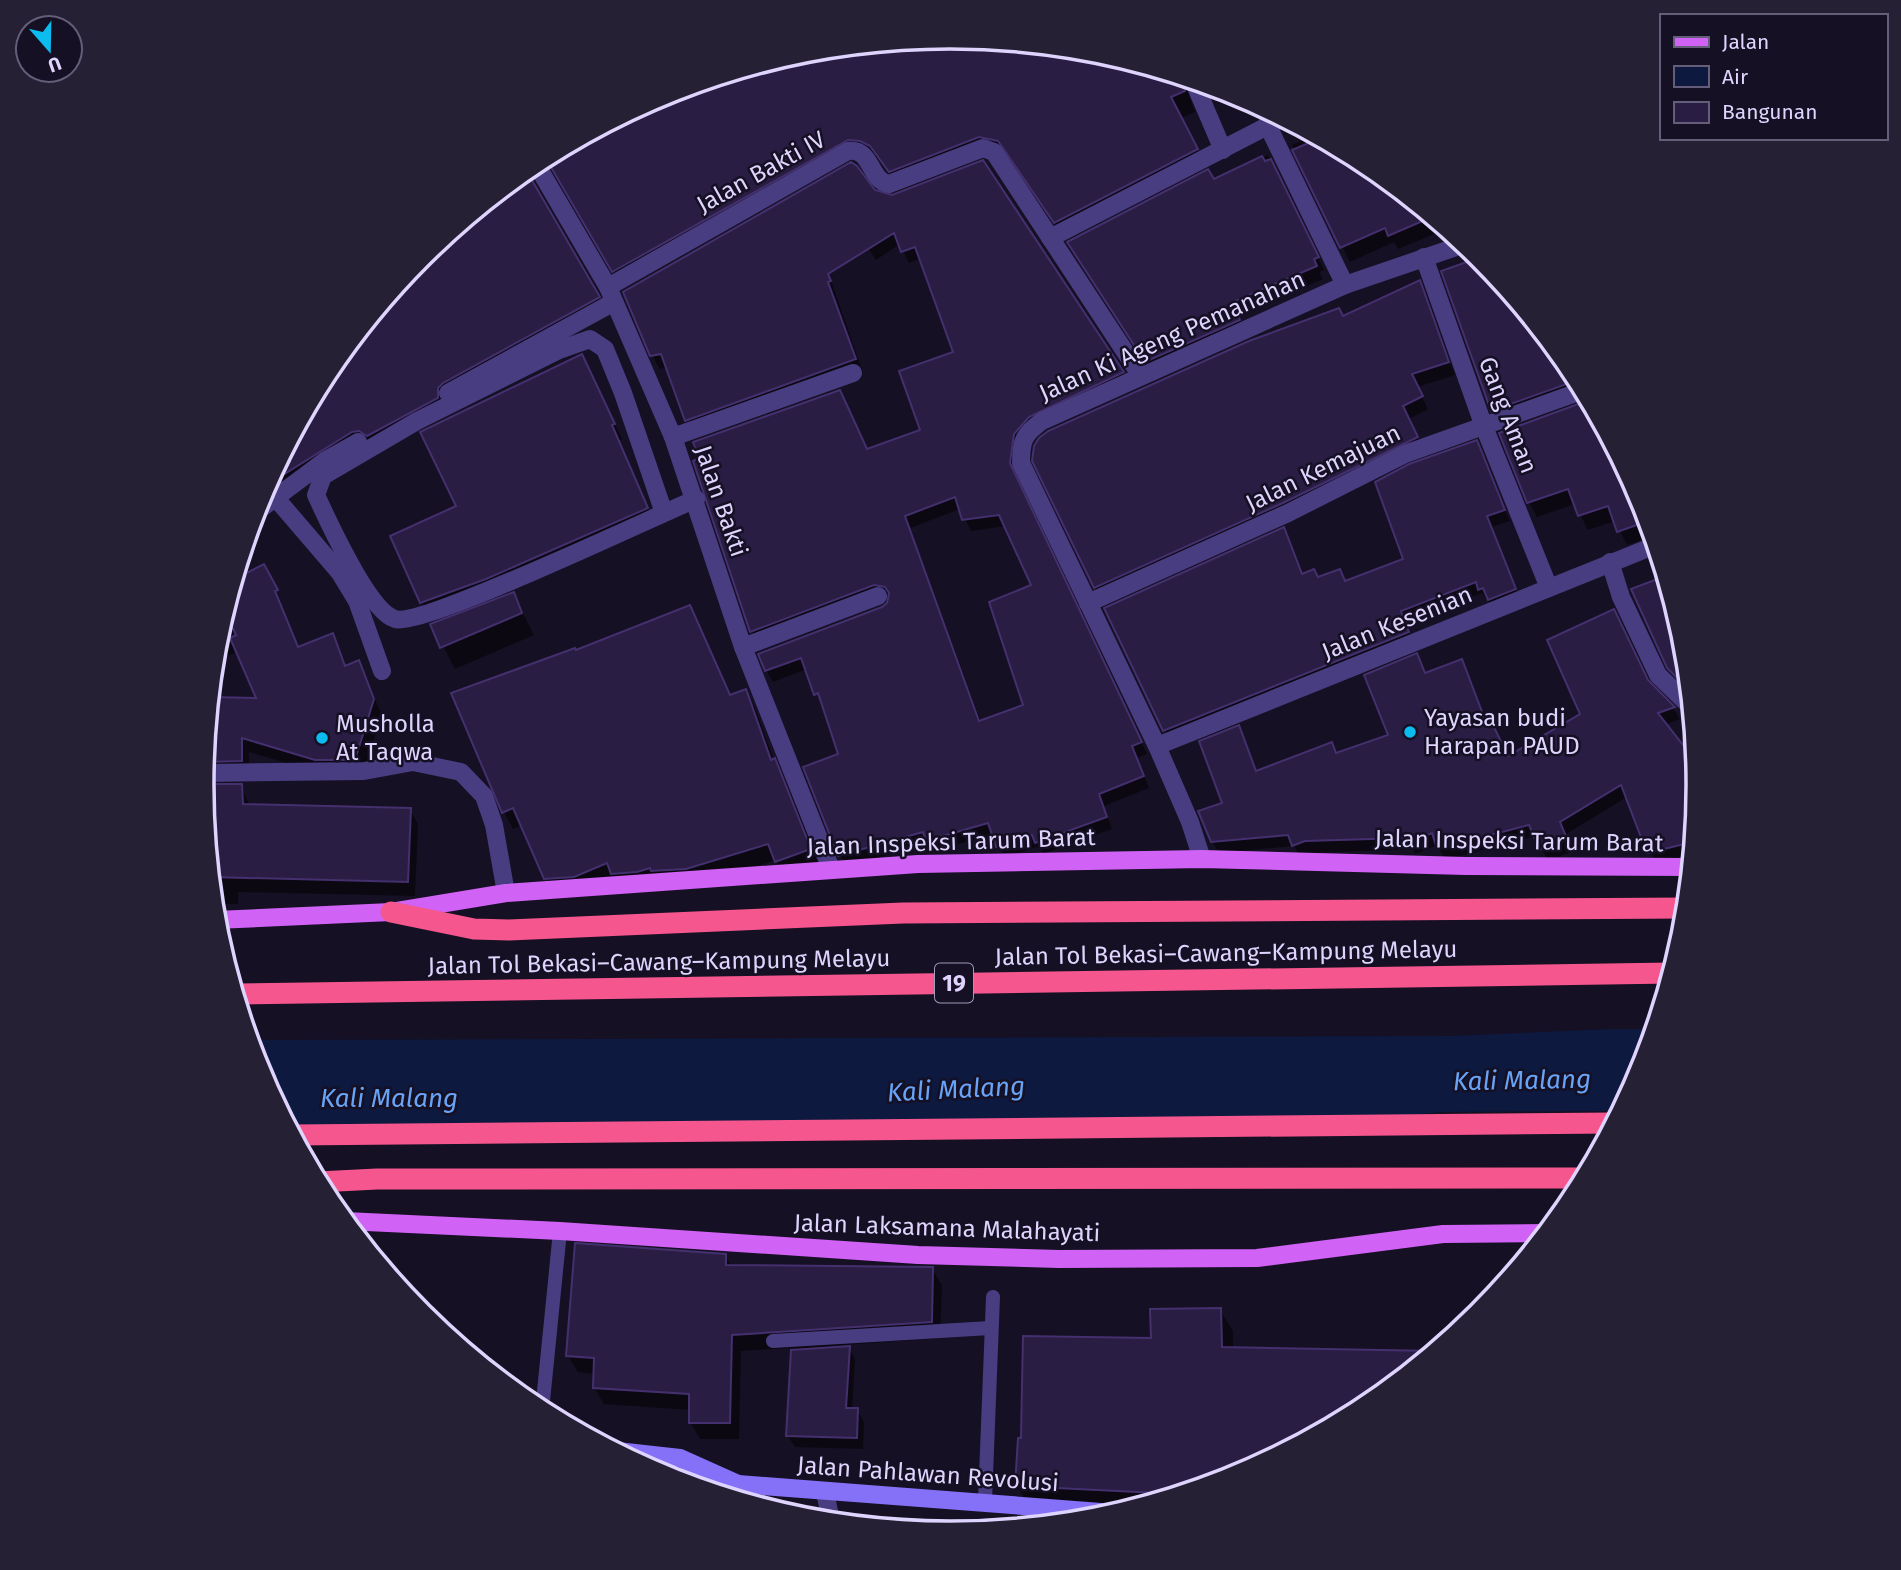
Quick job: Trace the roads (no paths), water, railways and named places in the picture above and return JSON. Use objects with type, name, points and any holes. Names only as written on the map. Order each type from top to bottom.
[{"type":"highway","points":[[391,912],[474,929],[509,930],[890,914],[1675,908]]},
{"type":"highway","name":"Jalan Tol Bekasi–Cawang–Kampung Melayu","points":[[246,994],[1661,973]]},
{"type":"highway","points":[[303,1135],[1604,1123]]},
{"type":"highway","points":[[331,1181],[377,1179],[1572,1178]]},
{"type":"main road","name":"Jalan Inspeksi Tarum Barat","points":[[227,919],[391,912],[506,893],[918,864],[1202,859],[1466,866],[1681,867]]},
{"type":"main road","name":"Jalan Laksamana Malahayati","points":[[359,1222],[560,1231],[918,1255],[1059,1259],[1257,1258],[1443,1234],[1534,1233]]},
{"type":"main road","name":"Jalan Pahlawan Revolusi","points":[[645,1454],[680,1458],[738,1484],[1077,1510]]},
{"type":"main road","name":"Jalan Pahlawan Revolusi","points":[[731,1487],[738,1484]]},
{"type":"street","points":[[1198,92],[1223,150]]},
{"type":"street","points":[[1141,376],[1050,238],[1271,123]]},
{"type":"street","points":[[1277,126],[1345,285]]},
{"type":"street","name":"Jalan Bakti IV","points":[[611,294],[855,150],[863,153],[884,184],[969,151],[983,148],[994,152],[1050,238]]},
{"type":"street","name":"Jalan Bakti","points":[[541,174],[611,294],[673,437],[696,499],[743,647],[831,869]]},
{"type":"street","name":"Jalan Ki Ageng Pemanahan","points":[[1202,859],[1190,822],[1157,746],[1021,463],[1021,442],[1026,432],[1042,421],[1141,376],[1345,285],[1453,248]]},
{"type":"street","name":"Gang Aman","points":[[1424,257],[1483,424],[1549,588]]},
{"type":"street","points":[[382,671],[357,601],[340,573],[274,496],[326,460],[611,294]]},
{"type":"street","points":[[664,513],[624,393],[604,349],[590,339],[559,351],[417,421],[323,476],[316,495],[365,589],[383,613],[396,620],[409,620],[460,603],[696,499]]},
{"type":"street","points":[[673,437],[853,373]]},
{"type":"street","name":"Jalan Kemajuan","points":[[1088,603],[1288,513],[1405,454],[1573,394]]},
{"type":"street","name":"Jalan Kesenian","points":[[1157,746],[1647,548]]},
{"type":"street","points":[[1610,562],[1621,597],[1658,675],[1681,697]]},
{"type":"street","points":[[743,647],[878,596]]},
{"type":"street","points":[[215,773],[364,771],[413,762],[461,772],[484,796],[494,825],[506,893]]},
{"type":"street","points":[[825,1492],[829,1511]]},
{"type":"lane","points":[[543,1398],[560,1231]]},
{"type":"lane","points":[[985,1502],[993,1297]]},
{"type":"lane","points":[[773,1341],[990,1328]]},
{"type":"water","name":"Kali Malang","points":[[1644,1029],[1611,1111],[1442,1112],[1297,1126],[303,1135],[290,1111],[261,1040],[1449,1036]]},
{"type":"place","name":"Yayasan budi Harapan PAUD","points":[[1410,732]]},
{"type":"place","name":"Musholla At Taqwa","points":[[322,738]]}]
